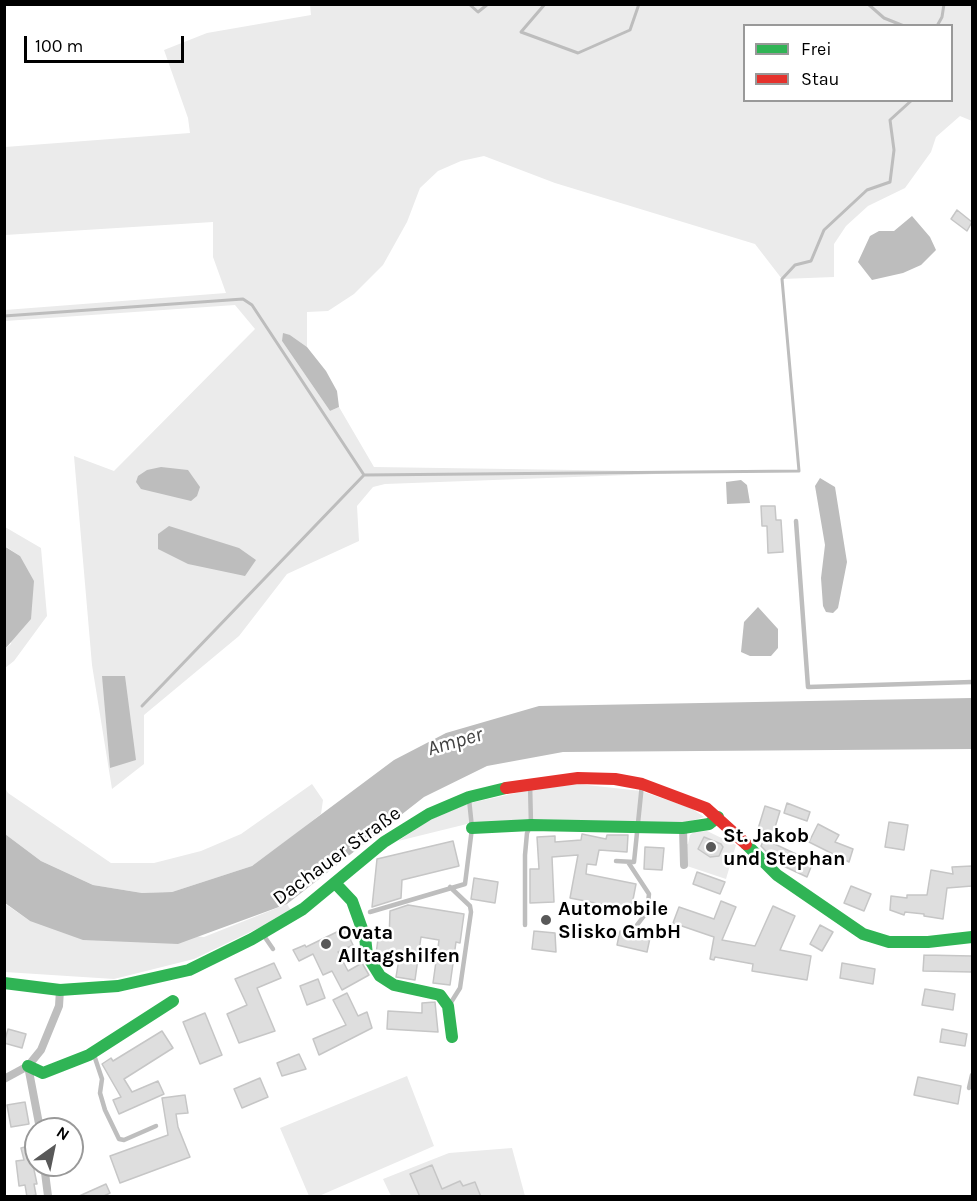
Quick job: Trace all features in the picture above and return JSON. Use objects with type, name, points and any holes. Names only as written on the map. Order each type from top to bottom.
[{"type":"main road","name":"Dachauer Straße","points":[[4,983],[60,990],[118,986],[178,973],[262,933],[303,909],[384,842],[429,814],[469,797],[530,783],[578,778],[615,779],[642,784],[693,803],[718,816],[777,875],[863,934],[889,942],[928,942],[972,937]]},
{"type":"main road","points":[[472,828],[531,825],[683,828],[710,824],[718,816]]},
{"type":"main road","points":[[335,883],[352,901],[364,937],[367,955],[380,976],[394,985],[440,995],[448,1006],[452,1038]]},
{"type":"main road","points":[[28,1066],[43,1073],[92,1052],[173,1001]]},
{"type":"street","points":[[683,828],[684,865]]},
{"type":"street","points":[[4,1079],[28,1066],[41,1050],[58,1006],[60,990]]},
{"type":"street","points":[[28,1066],[37,1117]]},
{"type":"street","points":[[46,1177],[48,1197]]},
{"type":"lane","points":[[796,521],[808,687],[972,682]]},
{"type":"lane","points":[[525,925],[525,855],[531,825],[530,783]]},
{"type":"lane","points":[[616,861],[634,862],[642,784]]},
{"type":"lane","points":[[370,912],[465,884],[472,828],[469,797]]},
{"type":"lane","points":[[628,862],[649,894],[647,912],[637,925]]},
{"type":"lane","points":[[448,1006],[460,988],[471,912],[470,906],[450,887]]},
{"type":"lane","points":[[262,933],[273,950]]},
{"type":"lane","points":[[92,1052],[101,1073],[100,1093],[105,1110],[119,1139],[124,1140],[156,1126]]},
{"type":"lane","points":[[969,1088],[972,1075]]},
{"type":"shaded area","points":[[310,5],[972,5],[972,121],[960,116],[936,137],[931,152],[905,188],[868,206],[846,226],[834,244],[834,277],[782,279],[755,244],[555,183],[484,156],[461,161],[438,171],[420,188],[407,222],[383,265],[354,294],[328,311],[307,312],[307,347],[290,335],[282,341],[330,411],[339,407],[374,467],[710,472],[385,484],[373,487],[357,506],[359,541],[287,574],[239,636],[144,715],[144,764],[112,789],[92,665],[74,456],[114,471],[255,329],[235,305],[5,321],[5,310],[226,293],[213,257],[213,222],[5,235],[5,147],[190,133],[188,118],[164,50],[207,33],[311,15]]},
{"type":"shaded area","points":[[5,527],[41,548],[47,616],[14,661],[5,668],[5,649],[11,644],[20,556],[5,546]]},
{"type":"shaded area","points":[[312,784],[323,800],[321,814],[301,830],[252,866],[172,892],[142,893],[93,885],[41,861],[5,834],[4,786],[8,793],[111,863],[154,863],[201,851],[241,834]]},
{"type":"shaded area","points":[[578,784],[641,791],[691,808],[704,817],[682,824],[531,819],[471,823],[398,841],[431,819],[470,803],[530,790]]},
{"type":"shaded area","points":[[707,831],[736,845],[726,879],[687,866],[685,844],[688,844],[690,835],[694,832]]},
{"type":"shaded area","points":[[4,903],[30,921],[204,937],[287,904],[292,912],[194,959],[114,979],[5,972]]},
{"type":"shaded area","points":[[407,1076],[434,1146],[319,1196],[309,1196],[280,1128]]},
{"type":"shaded area","points":[[512,1148],[525,1196],[391,1196],[383,1179],[449,1153]]},
{"type":"water","points":[[912,216],[930,237],[936,250],[921,265],[903,273],[872,280],[858,262],[870,236],[879,231],[894,231]]},
{"type":"water","points":[[283,333],[307,347],[326,371],[337,391],[339,407],[330,411],[282,341]]},
{"type":"water","points":[[161,467],[188,470],[200,487],[197,496],[191,501],[141,489],[136,482],[138,476],[147,470]]},
{"type":"water","points":[[820,478],[835,487],[847,562],[838,608],[833,613],[826,612],[823,606],[821,578],[825,545],[815,486]]},
{"type":"water","points":[[741,480],[747,485],[750,503],[727,504],[726,482]]},
{"type":"water","points":[[169,526],[239,548],[256,560],[245,576],[188,564],[158,549],[158,534]]},
{"type":"water","points":[[4,546],[20,556],[34,581],[31,619],[5,649]]},
{"type":"water","points":[[758,607],[778,629],[778,648],[771,656],[750,656],[741,652],[744,622]]},
{"type":"water","points":[[102,676],[125,676],[136,760],[110,768]]},
{"type":"water","name":"Amper","points":[[972,698],[972,749],[563,752],[487,766],[424,797],[287,904],[178,944],[83,940],[30,921],[5,903],[5,834],[41,861],[93,885],[142,893],[172,892],[252,866],[394,760],[446,733],[539,706]]},
{"type":"building","points":[[957,210],[972,222],[967,231],[951,219]]},
{"type":"building","points":[[761,506],[775,506],[776,520],[781,520],[783,552],[768,553],[767,526],[762,526]]},
{"type":"building","points":[[787,803],[810,812],[807,821],[784,813]]},
{"type":"building","points":[[765,806],[780,811],[773,834],[758,829]]},
{"type":"building","points":[[889,822],[908,825],[904,850],[885,847]]},
{"type":"building","points":[[818,824],[839,835],[835,842],[853,849],[849,862],[809,842]]},
{"type":"building","points":[[582,834],[606,839],[607,835],[628,835],[627,852],[599,850],[596,865],[587,864],[586,874],[636,884],[631,910],[570,898],[578,855],[552,857],[554,902],[530,903],[530,869],[539,869],[537,837],[555,836],[555,842],[581,840]]},
{"type":"building","name":"St. Jakob und Stephan","points":[[704,837],[721,844],[723,847],[719,856],[710,857],[698,849]]},
{"type":"building","points":[[764,839],[813,862],[807,877],[777,863],[761,846]]},
{"type":"building","points":[[453,841],[459,866],[402,880],[401,898],[372,907],[377,859]]},
{"type":"building","points":[[645,847],[664,848],[662,870],[644,869]]},
{"type":"building","points":[[972,866],[972,886],[947,888],[943,919],[905,912],[904,915],[890,910],[891,896],[907,898],[907,895],[927,895],[931,870],[953,874],[952,867]]},
{"type":"building","points":[[697,872],[725,882],[720,894],[693,884]]},
{"type":"building","points":[[474,878],[498,882],[495,903],[471,899]]},
{"type":"building","points":[[851,886],[871,894],[864,911],[844,903]]},
{"type":"building","points":[[721,901],[736,907],[722,940],[755,946],[773,906],[795,916],[780,950],[811,956],[807,980],[752,971],[753,964],[715,957],[714,960],[710,959],[714,937],[673,923],[679,907],[714,919]]},
{"type":"building","points":[[408,905],[464,914],[460,943],[456,942],[450,985],[433,983],[439,940],[421,937],[415,980],[396,977],[399,959],[376,954],[378,939],[389,940],[390,911]]},
{"type":"building","points":[[820,925],[833,932],[822,951],[810,944]]},
{"type":"building","points":[[345,928],[353,945],[338,952],[348,971],[362,963],[369,975],[342,990],[332,971],[323,975],[313,954],[299,961],[293,950],[305,945],[306,947]]},
{"type":"building","points":[[534,931],[555,933],[556,952],[532,949]]},
{"type":"building","points":[[620,931],[650,938],[647,952],[617,945]]},
{"type":"building","points":[[924,955],[972,956],[972,972],[923,971]]},
{"type":"building","points":[[274,963],[281,978],[257,988],[275,1031],[239,1043],[227,1014],[247,1005],[235,979]]},
{"type":"building","points":[[842,963],[875,969],[873,984],[840,978]]},
{"type":"building","points":[[318,979],[325,998],[307,1005],[300,986]]},
{"type":"building","points":[[925,989],[955,994],[953,1010],[922,1005]]},
{"type":"building","points":[[347,993],[358,1016],[367,1012],[372,1028],[319,1055],[313,1039],[346,1025],[333,1000]]},
{"type":"building","points":[[435,1002],[438,1032],[387,1029],[388,1011],[422,1013],[422,1003]]},
{"type":"building","points":[[205,1013],[222,1055],[200,1064],[183,1022]]},
{"type":"building","points":[[8,1029],[26,1034],[22,1048],[4,1043]]},
{"type":"building","points":[[942,1029],[967,1034],[965,1046],[940,1042]]},
{"type":"building","points":[[162,1031],[173,1048],[124,1079],[132,1092],[158,1081],[164,1094],[119,1114],[113,1100],[121,1097],[102,1064],[111,1058],[113,1061]]},
{"type":"building","points":[[299,1054],[306,1069],[282,1076],[277,1063]]},
{"type":"building","points":[[918,1077],[961,1086],[958,1104],[914,1095]]},
{"type":"building","points":[[260,1078],[268,1097],[242,1108],[234,1089]]},
{"type":"building","points":[[185,1095],[188,1113],[176,1114],[178,1127],[190,1157],[120,1183],[110,1156],[168,1135],[162,1098]]},
{"type":"building","points":[[25,1102],[28,1117],[24,1117],[24,1125],[11,1127],[7,1105]]},
{"type":"building","points":[[24,1160],[24,1177],[36,1177],[36,1195],[27,1197],[25,1185],[19,1186],[16,1161]]},
{"type":"building","points":[[432,1165],[442,1189],[460,1181],[463,1186],[475,1182],[481,1197],[420,1197],[410,1174]]},
{"type":"building","points":[[106,1184],[110,1193],[102,1197],[77,1197]]},
{"type":"waterway","points":[[469,4],[478,12],[488,4]]},
{"type":"waterway","points":[[545,4],[521,32],[578,53],[630,30],[639,4]]},
{"type":"waterway","points":[[868,4],[884,18],[899,24]]},
{"type":"waterway","points":[[938,24],[944,4]]},
{"type":"waterway","points":[[4,316],[243,299],[252,305],[364,475],[799,471],[782,279],[795,265],[811,261],[824,230],[867,190],[890,182],[894,150],[890,120],[910,102]]},
{"type":"waterway","points":[[142,706],[364,475]]},
{"type":"traffic: fast","points":[[4,983],[60,990],[118,986],[189,970],[252,939],[303,909],[384,842],[429,814],[469,797],[506,788]]},
{"type":"traffic: fast","points":[[472,828],[531,825],[683,828],[709,824],[718,817]]},
{"type":"traffic: fast","points":[[746,844],[777,875],[863,934],[889,942],[928,942],[972,937]]},
{"type":"traffic: fast","points":[[335,883],[352,901],[365,937],[367,955],[380,976],[394,985],[440,995],[448,1006],[452,1037]]},
{"type":"traffic: fast","points":[[28,1066],[43,1073],[89,1055],[173,1001]]},
{"type":"traffic: jam","points":[[506,788],[578,778],[615,779],[642,784],[706,808],[746,844]]},
{"type":"place","name":"St. Jakob und Stephan","points":[[711,847]]},
{"type":"place","name":"Automobile Slisko GmbH","points":[[546,920]]},
{"type":"place","name":"Ovata Alltagshilfen","points":[[326,944]]}]
